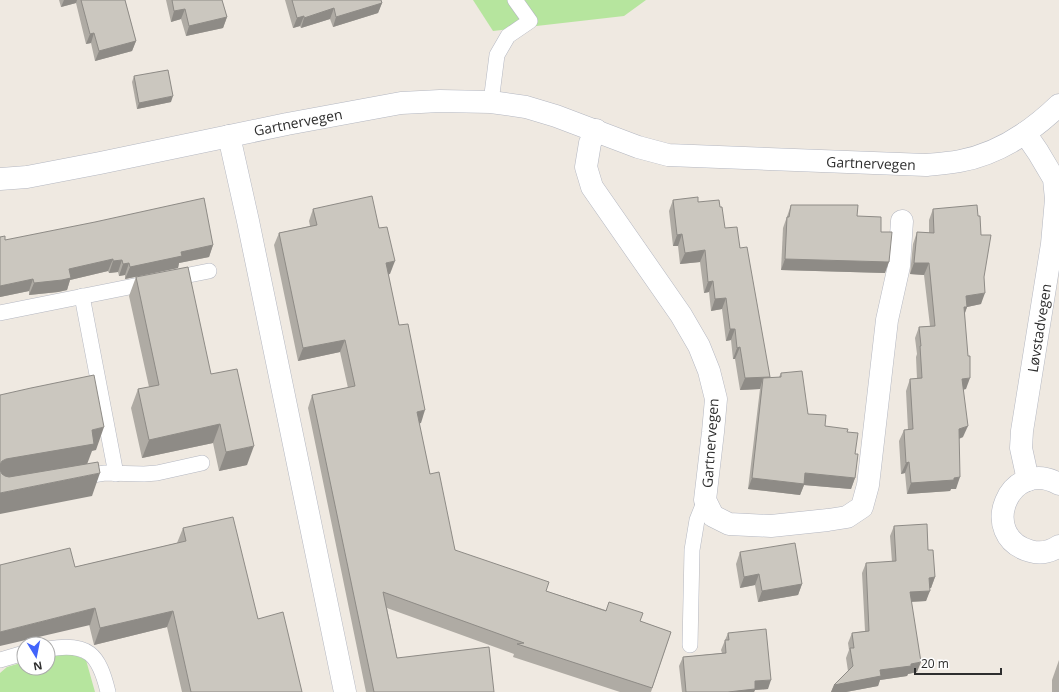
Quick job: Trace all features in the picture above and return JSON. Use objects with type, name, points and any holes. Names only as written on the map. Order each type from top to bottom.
[{"type":"street","name":"Gartnervegen","points":[[0,179],[27,177],[93,165],[287,124],[401,103],[440,100],[491,102],[526,107],[596,130],[638,147],[668,155],[926,165],[961,161],[984,155],[1025,133]]},
{"type":"street","points":[[1025,133],[1043,120],[1059,105]]},
{"type":"street","name":"Gartnervegen","points":[[596,130],[590,144],[586,167],[592,187],[681,315],[699,346],[709,371],[716,399],[706,500],[713,516],[729,524],[771,526],[828,520],[847,517],[862,507],[868,485],[887,320],[899,266],[902,221]]},
{"type":"street","name":"Løvstadvegen","points":[[1025,133],[1054,179],[1056,199],[1052,244],[1022,431],[1021,448],[1028,480]]},
{"type":"street","points":[[229,136],[248,221],[345,692]]},
{"type":"street","points":[[1059,484],[1051,480],[1037,478],[1020,483],[1008,495],[1003,507],[1002,518],[1005,530],[1010,538],[1024,549],[1035,552],[1043,552],[1059,546]]},
{"type":"lane","points":[[491,102],[497,55],[508,36],[530,21],[515,0]]},
{"type":"lane","points":[[0,313],[209,270]]},
{"type":"lane","points":[[82,296],[116,474]]},
{"type":"lane","points":[[66,479],[105,474],[157,473],[202,463]]},
{"type":"lane","points":[[690,645],[692,550],[697,520],[706,500]]},
{"type":"lane","points":[[56,648],[72,647],[84,649],[92,654],[99,665],[108,692]]},
{"type":"lane","points":[[0,660],[16,655]]},
{"type":"green space","points":[[473,0],[646,0],[624,16],[493,31]]},
{"type":"green space","points":[[70,653],[86,660],[95,692],[0,692],[0,673],[7,667],[16,664],[16,676],[56,676],[56,656]]},
{"type":"building","points":[[81,0],[125,0],[136,41],[99,51],[94,33],[90,34]]},
{"type":"building","points":[[172,0],[222,0],[227,17],[189,26],[185,9],[174,11]]},
{"type":"building","points":[[292,0],[381,0],[382,3],[336,17],[334,8],[304,18],[304,16],[297,18]]},
{"type":"building","points":[[168,70],[173,96],[139,103],[134,76]]},
{"type":"building","points":[[372,196],[379,228],[387,227],[395,261],[386,263],[399,325],[408,324],[425,410],[417,412],[430,474],[439,472],[455,550],[549,582],[546,591],[606,611],[609,602],[643,613],[640,621],[671,632],[652,688],[517,644],[524,643],[383,592],[397,658],[489,647],[494,692],[374,692],[312,395],[355,386],[345,340],[303,348],[279,233],[317,225],[313,209]]},
{"type":"building","points":[[698,197],[698,202],[719,200],[720,207],[722,207],[725,228],[737,227],[740,248],[747,247],[770,377],[745,378],[740,347],[737,348],[735,329],[730,329],[726,298],[715,299],[713,281],[708,282],[705,250],[685,253],[682,234],[677,235],[673,200]]},
{"type":"building","points":[[204,198],[213,245],[181,252],[182,256],[130,267],[129,263],[123,264],[122,260],[113,261],[113,259],[69,269],[71,278],[34,283],[33,279],[0,286],[0,237],[5,236],[5,240]]},
{"type":"building","points":[[791,205],[858,205],[857,216],[881,217],[881,232],[892,232],[889,262],[785,259],[787,217],[789,217]]},
{"type":"building","points":[[977,205],[978,216],[980,216],[981,235],[991,235],[984,277],[985,293],[966,296],[967,307],[964,307],[968,356],[970,356],[970,378],[962,379],[968,426],[959,429],[960,477],[954,478],[954,480],[911,483],[909,462],[906,463],[904,430],[913,429],[910,379],[922,378],[919,327],[935,326],[929,263],[914,263],[917,232],[934,233],[933,209]]},
{"type":"building","points":[[188,267],[211,374],[237,369],[254,446],[226,452],[220,424],[149,440],[138,389],[159,385],[136,277]]},
{"type":"building","points":[[802,371],[808,414],[826,415],[825,426],[848,429],[847,432],[858,433],[855,454],[858,454],[855,478],[805,473],[804,484],[752,478],[763,378],[781,377],[781,373]]},
{"type":"building","points":[[94,375],[104,427],[92,430],[94,444],[6,459],[0,464],[0,395]]},
{"type":"building","points":[[98,462],[100,473],[0,493],[0,470],[2,474],[9,477]]},
{"type":"building","points":[[233,517],[258,619],[283,612],[302,692],[191,692],[173,611],[100,628],[95,608],[0,632],[0,565],[70,548],[75,567],[186,541],[183,528]]},
{"type":"building","points":[[927,524],[928,550],[933,550],[935,577],[929,578],[930,591],[910,592],[921,662],[911,664],[911,666],[880,670],[881,676],[834,685],[853,666],[850,648],[854,648],[852,633],[869,631],[866,563],[896,561],[894,526]]},
{"type":"building","points":[[795,543],[802,584],[762,591],[759,574],[744,577],[740,552]]},
{"type":"building","points":[[766,629],[771,680],[755,681],[755,689],[728,692],[686,692],[683,657],[726,653],[725,640],[729,640],[728,633]]}]
